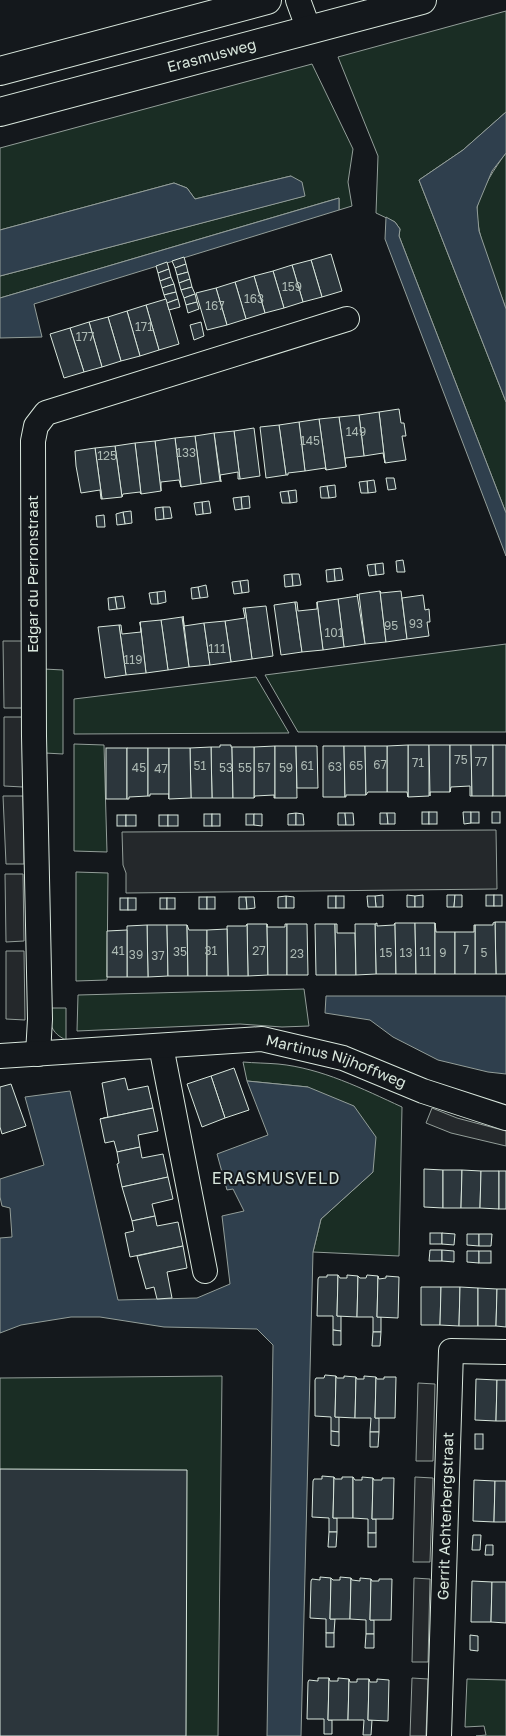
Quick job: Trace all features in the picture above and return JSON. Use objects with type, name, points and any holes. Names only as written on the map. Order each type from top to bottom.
[{"type":"main road","points":[[0,71],[266,0]]},
{"type":"main road","name":"Erasmusweg","points":[[0,112],[422,0]]},
{"type":"street","points":[[298,0],[309,30]]},
{"type":"street","name":"Edgar du Perronstraat","points":[[38,1054],[40,1019],[34,736],[33,530],[33,441],[36,426],[46,413],[347,319]]},
{"type":"street","name":"Martinus Nijhoffweg","points":[[0,1056],[262,1039],[343,1058],[423,1091],[506,1118]]},
{"type":"street","points":[[161,1046],[205,1272]]},
{"type":"street","name":"Gerrit Achterbergstraat","points":[[439,1736],[451,1351],[506,1352]]},
{"type":"green space","points":[[506,11],[506,112],[463,150],[419,180],[506,402],[506,513],[399,236],[400,229],[395,222],[376,213],[378,156],[338,57]]},
{"type":"green space","points":[[312,64],[353,149],[348,182],[352,206],[339,210],[339,198],[0,298],[0,276],[304,196],[291,176],[195,199],[187,188],[174,183],[0,230],[0,148]]},
{"type":"green space","points":[[506,153],[506,309],[483,245],[477,219],[477,208],[484,187]]},
{"type":"green space","points":[[506,644],[506,732],[298,732],[265,675]]},
{"type":"green space","points":[[44,669],[63,670],[63,754],[45,753]]},
{"type":"green space","points":[[256,677],[289,733],[74,734],[74,699]]},
{"type":"green space","points":[[74,744],[104,745],[107,852],[74,851]]},
{"type":"green space","points":[[76,872],[108,873],[107,980],[76,981]]},
{"type":"green space","points":[[304,989],[309,1026],[282,1027],[240,1024],[77,1031],[78,995]]},
{"type":"green space","points":[[47,1008],[66,1008],[66,1040],[54,1031]]},
{"type":"green space","points":[[243,1062],[278,1064],[310,1070],[342,1080],[402,1107],[399,1256],[313,1252],[321,1219],[373,1172],[308,1087],[247,1081]]},
{"type":"green space","points":[[222,1376],[218,1736],[0,1736],[0,1378]]},
{"type":"green space","points":[[467,1679],[506,1680],[506,1736],[476,1736],[486,1735],[484,1726],[465,1727]]},
{"type":"shaded area","points":[[3,641],[23,641],[24,708],[4,708]]},
{"type":"shaded area","points":[[4,717],[23,717],[23,787],[4,786]]},
{"type":"shaded area","points":[[3,796],[23,796],[24,864],[6,864]]},
{"type":"shaded area","points":[[496,830],[497,889],[126,893],[122,832]]},
{"type":"shaded area","points":[[5,874],[23,874],[24,941],[6,942]]},
{"type":"shaded area","points":[[6,951],[24,951],[25,1020],[6,1019]]},
{"type":"shaded area","points":[[432,1108],[457,1118],[506,1131],[506,1146],[451,1133],[426,1123]]},
{"type":"shaded area","points":[[418,1383],[435,1384],[433,1461],[416,1461]]},
{"type":"shaded area","points":[[415,1477],[433,1478],[430,1562],[413,1562]]},
{"type":"shaded area","points":[[414,1578],[430,1579],[428,1662],[412,1662]]},
{"type":"shaded area","points":[[412,1678],[428,1679],[426,1736],[410,1736]]},
{"type":"water","points":[[506,112],[506,153],[492,171],[477,207],[479,231],[506,309],[506,402],[419,180],[463,150]]},
{"type":"water","points":[[291,176],[302,182],[305,196],[0,276],[0,230],[174,183],[187,188],[195,199]]},
{"type":"water","points":[[339,198],[339,210],[34,304],[42,337],[0,338],[0,298]]},
{"type":"water","points":[[386,217],[395,222],[400,229],[399,236],[506,513],[506,556],[385,239]]},
{"type":"water","points":[[326,996],[506,996],[506,1074],[488,1072],[438,1060],[393,1037],[370,1020],[325,1013]]},
{"type":"water","points":[[247,1081],[308,1087],[354,1106],[376,1137],[373,1172],[321,1219],[313,1252],[301,1736],[267,1736],[273,1345],[257,1329],[164,1327],[100,1317],[71,1317],[21,1325],[0,1333],[0,1238],[12,1237],[10,1208],[2,1206],[0,1179],[44,1165],[25,1097],[70,1091],[118,1300],[197,1298],[230,1284],[222,1216],[244,1211],[233,1189],[227,1190],[217,1154],[268,1135]]},
{"type":"building","points":[[331,254],[342,291],[322,297],[311,260]]},
{"type":"building","points":[[184,257],[186,264],[175,268],[172,261]]},
{"type":"building","points":[[311,260],[322,297],[303,302],[292,265]]},
{"type":"building","points":[[167,262],[169,269],[158,273],[156,266]]},
{"type":"building","points":[[186,264],[188,272],[177,275],[175,268]]},
{"type":"building","points":[[292,265],[303,302],[284,308],[273,271]]},
{"type":"building","points":[[169,269],[171,277],[160,281],[158,273]]},
{"type":"building","points":[[273,271],[284,308],[265,313],[254,276]]},
{"type":"building","points":[[188,272],[190,279],[179,283],[177,275]]},
{"type":"building","points":[[254,276],[265,313],[246,319],[235,282]]},
{"type":"building","points":[[171,277],[174,284],[162,288],[160,281]]},
{"type":"building","points":[[190,279],[192,287],[181,290],[179,283]]},
{"type":"building","points":[[235,282],[246,319],[227,325],[216,288]]},
{"type":"building","points":[[174,284],[176,292],[164,295],[162,288]]},
{"type":"building","points":[[192,287],[195,294],[184,298],[181,290]]},
{"type":"building","points":[[216,288],[227,325],[207,330],[196,293]]},
{"type":"building","points":[[176,292],[178,299],[167,303],[164,295]]},
{"type":"building","points":[[195,294],[197,302],[186,305],[184,298]]},
{"type":"building","points":[[166,299],[179,344],[159,350],[146,305]]},
{"type":"building","points":[[178,299],[180,307],[169,310],[167,303]]},
{"type":"building","points":[[197,302],[199,309],[188,313],[186,305]]},
{"type":"building","points":[[146,305],[159,350],[140,356],[127,311]]},
{"type":"building","points":[[127,311],[140,356],[121,361],[108,317]]},
{"type":"building","points":[[108,317],[121,361],[102,367],[89,322]]},
{"type":"building","points":[[89,322],[102,367],[84,372],[70,328]]},
{"type":"building","points":[[201,322],[204,336],[194,340],[190,325]]},
{"type":"building","points":[[70,328],[84,372],[64,378],[50,334]]},
{"type":"building","points":[[399,409],[401,423],[404,423],[406,436],[402,436],[406,460],[385,463],[379,412]]},
{"type":"building","points":[[379,412],[385,463],[383,453],[364,456],[359,415]]},
{"type":"building","points":[[359,415],[364,456],[345,458],[346,467],[339,417]]},
{"type":"building","points":[[339,417],[346,467],[326,470],[319,419]]},
{"type":"building","points":[[319,419],[326,470],[325,468],[305,471],[299,422]]},
{"type":"building","points":[[299,422],[305,471],[288,473],[286,475],[279,425]]},
{"type":"building","points":[[279,425],[286,475],[266,478],[260,427]]},
{"type":"building","points":[[254,428],[260,476],[240,479],[234,431]]},
{"type":"building","points":[[234,431],[240,479],[238,479],[238,472],[220,475],[214,433]]},
{"type":"building","points":[[214,433],[220,481],[201,484],[195,436]]},
{"type":"building","points":[[195,436],[201,484],[181,487],[175,438]]},
{"type":"building","points":[[175,438],[181,487],[179,480],[161,482],[161,491],[155,441]]},
{"type":"building","points":[[155,441],[161,491],[141,494],[135,443]]},
{"type":"building","points":[[135,443],[141,494],[140,492],[123,494],[122,497],[115,446]]},
{"type":"building","points":[[115,446],[122,497],[102,499],[95,448]]},
{"type":"building","points":[[95,448],[102,499],[100,490],[81,493],[76,466],[75,451]]},
{"type":"building","points":[[386,478],[394,478],[396,489],[388,490]]},
{"type":"building","points":[[374,480],[376,492],[368,493],[367,481]]},
{"type":"building","points":[[367,481],[368,493],[361,493],[359,482]]},
{"type":"building","points":[[335,485],[336,497],[329,498],[327,486]]},
{"type":"building","points":[[327,486],[329,498],[321,498],[320,487]]},
{"type":"building","points":[[296,490],[297,502],[290,503],[288,491]]},
{"type":"building","points":[[288,491],[290,503],[282,503],[280,492]]},
{"type":"building","points":[[249,496],[250,508],[242,509],[241,497]]},
{"type":"building","points":[[241,497],[242,509],[235,510],[233,498]]},
{"type":"building","points":[[209,501],[211,513],[203,514],[202,502]]},
{"type":"building","points":[[202,502],[203,514],[196,515],[194,503]]},
{"type":"building","points":[[163,507],[164,519],[156,520],[155,508]]},
{"type":"building","points":[[163,507],[170,507],[172,518],[164,519]]},
{"type":"building","points":[[131,511],[132,523],[125,524],[123,512]]},
{"type":"building","points":[[123,512],[125,524],[117,525],[116,514]]},
{"type":"building","points":[[104,515],[105,527],[97,527],[96,516]]},
{"type":"building","points":[[403,560],[405,572],[397,572],[396,561]]},
{"type":"building","points":[[383,563],[384,574],[376,575],[375,564]]},
{"type":"building","points":[[375,564],[376,575],[369,576],[367,565]]},
{"type":"building","points":[[341,568],[343,580],[335,581],[334,569]]},
{"type":"building","points":[[334,569],[335,581],[327,582],[326,570]]},
{"type":"building","points":[[292,574],[293,586],[285,587],[284,575]]},
{"type":"building","points":[[292,574],[299,574],[301,585],[293,586]]},
{"type":"building","points":[[248,580],[249,592],[242,593],[240,581]]},
{"type":"building","points":[[240,581],[242,593],[234,594],[232,582]]},
{"type":"building","points":[[206,585],[208,597],[200,598],[198,587]]},
{"type":"building","points":[[198,587],[200,598],[192,599],[191,588]]},
{"type":"building","points":[[165,591],[166,602],[158,604],[157,592]]},
{"type":"building","points":[[380,591],[386,642],[365,644],[359,594]]},
{"type":"building","points":[[380,591],[381,593],[401,591],[407,639],[386,642]]},
{"type":"building","points":[[157,592],[158,604],[151,604],[149,593]]},
{"type":"building","points":[[423,595],[425,610],[429,609],[430,622],[427,622],[429,636],[407,639],[402,598]]},
{"type":"building","points":[[123,596],[125,608],[117,609],[115,597]]},
{"type":"building","points":[[357,596],[365,644],[344,647],[338,599]]},
{"type":"building","points":[[115,597],[117,609],[109,610],[108,598]]},
{"type":"building","points":[[338,599],[344,647],[323,650],[317,602]]},
{"type":"building","points":[[295,602],[302,652],[281,655],[274,605]]},
{"type":"building","points":[[295,602],[297,602],[298,611],[317,609],[317,602],[323,650],[302,652]]},
{"type":"building","points":[[266,606],[273,656],[252,659],[245,608]]},
{"type":"building","points":[[243,608],[245,608],[252,659],[231,662],[225,621],[245,618]]},
{"type":"building","points":[[182,617],[189,667],[168,670],[161,620]]},
{"type":"building","points":[[161,620],[168,670],[146,673],[140,622]]},
{"type":"building","points":[[225,621],[231,662],[210,665],[204,623]]},
{"type":"building","points":[[140,622],[146,673],[126,675],[119,625],[121,625],[122,634],[141,632]]},
{"type":"building","points":[[204,623],[210,665],[189,667],[184,626]]},
{"type":"building","points":[[119,625],[126,675],[105,678],[98,627]]},
{"type":"building","points":[[220,745],[231,745],[232,747],[233,798],[212,798],[211,747],[220,747]]},
{"type":"building","points":[[408,745],[429,745],[429,796],[408,797]]},
{"type":"building","points":[[408,745],[408,797],[407,792],[387,792],[387,746]]},
{"type":"building","points":[[429,745],[450,745],[450,792],[430,792],[430,796]]},
{"type":"building","points":[[450,745],[471,745],[472,796],[470,796],[470,786],[451,787],[450,792]]},
{"type":"building","points":[[471,745],[493,745],[493,796],[472,796]]},
{"type":"building","points":[[493,745],[506,745],[506,796],[493,796]]},
{"type":"building","points":[[275,746],[275,798],[274,795],[255,796],[254,798],[254,747]]},
{"type":"building","points":[[275,746],[296,746],[297,798],[275,798]]},
{"type":"building","points":[[296,746],[317,746],[318,788],[297,788]]},
{"type":"building","points":[[323,746],[344,746],[345,797],[323,797]]},
{"type":"building","points":[[344,746],[365,746],[366,795],[346,795],[345,797]]},
{"type":"building","points":[[365,746],[387,746],[387,792],[368,792],[366,795]]},
{"type":"building","points":[[211,747],[212,798],[191,798],[190,748]]},
{"type":"building","points":[[232,747],[254,747],[254,798],[233,798]]},
{"type":"building","points":[[106,748],[127,748],[127,799],[106,799]]},
{"type":"building","points":[[127,748],[148,748],[148,796],[129,797],[127,799]]},
{"type":"building","points":[[148,748],[169,748],[169,794],[150,794],[148,796]]},
{"type":"building","points":[[169,748],[190,748],[191,798],[169,799]]},
{"type":"building","points":[[422,812],[429,812],[429,824],[422,824]]},
{"type":"building","points":[[429,812],[437,812],[437,824],[429,824]]},
{"type":"building","points":[[463,812],[471,812],[471,823],[464,824]]},
{"type":"building","points":[[471,812],[479,812],[479,823],[471,823]]},
{"type":"building","points":[[492,812],[500,812],[500,823],[492,823]]},
{"type":"building","points":[[296,813],[296,825],[288,825],[288,814]]},
{"type":"building","points":[[296,813],[303,814],[304,825],[296,825]]},
{"type":"building","points":[[338,813],[345,813],[346,825],[338,825]]},
{"type":"building","points":[[345,813],[353,813],[354,825],[346,825]]},
{"type":"building","points":[[380,813],[387,813],[388,824],[380,824]]},
{"type":"building","points":[[387,813],[395,813],[395,824],[388,824]]},
{"type":"building","points":[[204,814],[212,814],[212,826],[204,826]]},
{"type":"building","points":[[212,814],[220,814],[220,826],[212,826]]},
{"type":"building","points":[[246,814],[254,814],[254,825],[246,825]]},
{"type":"building","points":[[254,814],[262,814],[262,826],[254,825]]},
{"type":"building","points":[[117,815],[126,815],[126,826],[117,826]]},
{"type":"building","points":[[126,815],[136,815],[136,826],[126,826]]},
{"type":"building","points":[[159,815],[168,815],[168,826],[159,826]]},
{"type":"building","points":[[168,815],[178,815],[178,826],[168,826]]},
{"type":"building","points":[[383,895],[383,907],[376,907],[375,896]]},
{"type":"building","points":[[407,895],[415,896],[415,907],[407,907]]},
{"type":"building","points":[[423,895],[423,907],[415,907],[415,896]]},
{"type":"building","points":[[447,895],[455,895],[454,907],[447,907]]},
{"type":"building","points":[[455,895],[462,895],[462,907],[454,907]]},
{"type":"building","points":[[486,895],[494,895],[494,906],[486,906]]},
{"type":"building","points":[[494,895],[502,895],[502,906],[494,906]]},
{"type":"building","points":[[286,896],[294,897],[294,908],[286,908]]},
{"type":"building","points":[[286,896],[286,908],[278,908],[278,897]]},
{"type":"building","points":[[328,896],[336,896],[336,908],[328,908]]},
{"type":"building","points":[[336,896],[344,896],[344,908],[336,908]]},
{"type":"building","points":[[367,896],[375,896],[376,907],[368,907]]},
{"type":"building","points":[[199,897],[207,897],[207,909],[199,909]]},
{"type":"building","points":[[207,897],[215,897],[215,909],[207,909]]},
{"type":"building","points":[[239,897],[246,897],[247,909],[239,909]]},
{"type":"building","points":[[246,897],[254,897],[255,908],[247,909]]},
{"type":"building","points":[[120,898],[128,898],[128,910],[120,910]]},
{"type":"building","points":[[128,898],[136,898],[136,910],[128,910]]},
{"type":"building","points":[[160,898],[167,898],[167,909],[160,909]]},
{"type":"building","points":[[167,898],[175,898],[175,909],[167,909]]},
{"type":"building","points":[[495,922],[506,922],[506,974],[496,974]]},
{"type":"building","points":[[495,922],[496,974],[475,974],[475,925],[493,925]]},
{"type":"building","points":[[377,923],[377,926],[394,925],[395,923],[396,974],[376,974],[375,924]]},
{"type":"building","points":[[395,923],[415,923],[416,974],[396,974]]},
{"type":"building","points":[[415,923],[435,923],[435,974],[416,974]]},
{"type":"building","points":[[435,923],[436,932],[455,932],[455,974],[435,974]]},
{"type":"building","points":[[247,924],[267,924],[268,975],[248,976]]},
{"type":"building","points":[[247,924],[248,976],[228,976],[227,926],[246,926]]},
{"type":"building","points":[[285,924],[287,924],[287,975],[268,975],[267,927],[285,927]]},
{"type":"building","points":[[287,924],[307,924],[308,975],[287,975]]},
{"type":"building","points":[[315,924],[335,924],[336,975],[316,975]]},
{"type":"building","points":[[335,924],[337,924],[337,933],[355,933],[356,975],[336,975]]},
{"type":"building","points":[[355,924],[375,924],[376,974],[356,975]]},
{"type":"building","points":[[147,925],[167,925],[168,976],[148,977]]},
{"type":"building","points":[[147,925],[148,977],[127,977],[127,926]]},
{"type":"building","points":[[167,925],[187,925],[188,976],[168,976]]},
{"type":"building","points":[[187,925],[189,930],[207,930],[207,976],[188,976]]},
{"type":"building","points":[[474,925],[475,974],[455,974],[455,932],[474,932]]},
{"type":"building","points":[[227,929],[228,976],[207,976],[207,930]]},
{"type":"building","points":[[127,930],[127,977],[107,977],[107,931]]},
{"type":"building","points":[[234,1068],[249,1110],[225,1118],[211,1076]]},
{"type":"building","points":[[211,1076],[225,1118],[202,1127],[187,1084]]},
{"type":"building","points":[[125,1078],[128,1090],[148,1086],[153,1108],[100,1119],[108,1117],[102,1083]]},
{"type":"building","points":[[11,1084],[26,1126],[2,1134],[0,1127],[0,1087]]},
{"type":"building","points":[[153,1108],[158,1131],[138,1135],[140,1147],[117,1152],[114,1141],[105,1143],[100,1119]]},
{"type":"building","points":[[140,1147],[142,1158],[163,1154],[168,1177],[122,1187],[117,1164],[119,1163],[117,1152]]},
{"type":"building","points":[[424,1169],[443,1170],[443,1208],[424,1207]]},
{"type":"building","points":[[443,1170],[462,1170],[461,1208],[443,1208]]},
{"type":"building","points":[[462,1170],[481,1171],[480,1208],[461,1208]]},
{"type":"building","points":[[481,1171],[499,1171],[499,1209],[480,1208]]},
{"type":"building","points":[[499,1171],[506,1171],[506,1209],[499,1209]]},
{"type":"building","points":[[168,1177],[173,1199],[152,1204],[155,1216],[132,1221],[122,1187]]},
{"type":"building","points":[[155,1216],[157,1226],[178,1222],[183,1246],[130,1257],[125,1233],[134,1231],[132,1221]]},
{"type":"building","points":[[430,1233],[442,1233],[442,1244],[430,1244]]},
{"type":"building","points":[[442,1233],[455,1234],[454,1245],[442,1244]]},
{"type":"building","points":[[467,1234],[479,1234],[479,1246],[467,1245]]},
{"type":"building","points":[[479,1234],[492,1234],[491,1246],[479,1246]]},
{"type":"building","points":[[183,1246],[187,1268],[167,1272],[172,1298],[157,1299],[154,1287],[146,1289],[137,1256]]},
{"type":"building","points":[[430,1250],[442,1250],[442,1261],[429,1261]]},
{"type":"building","points":[[442,1250],[454,1251],[454,1262],[442,1261]]},
{"type":"building","points":[[467,1251],[479,1251],[479,1263],[467,1262]]},
{"type":"building","points":[[479,1251],[491,1251],[491,1263],[479,1263]]},
{"type":"building","points":[[327,1275],[338,1275],[337,1316],[341,1316],[341,1331],[333,1330],[333,1316],[317,1316],[318,1279],[319,1277],[327,1277]]},
{"type":"building","points":[[338,1275],[340,1278],[347,1278],[347,1275],[358,1276],[357,1317],[337,1316]]},
{"type":"building","points":[[367,1275],[378,1276],[377,1317],[381,1317],[381,1332],[373,1332],[373,1317],[357,1317],[358,1276],[366,1278]]},
{"type":"building","points":[[378,1276],[379,1279],[386,1278],[386,1276],[399,1277],[398,1318],[377,1317]]},
{"type":"building","points":[[421,1287],[441,1287],[440,1325],[421,1325]]},
{"type":"building","points":[[441,1287],[460,1287],[459,1326],[440,1325]]},
{"type":"building","points":[[460,1287],[478,1288],[478,1326],[459,1326]]},
{"type":"building","points":[[478,1288],[497,1289],[496,1326],[478,1326]]},
{"type":"building","points":[[497,1289],[506,1289],[506,1327],[496,1326]]},
{"type":"building","points":[[333,1330],[341,1331],[341,1345],[333,1345]]},
{"type":"building","points":[[373,1332],[381,1332],[380,1346],[372,1346]]},
{"type":"building","points":[[325,1375],[336,1376],[335,1417],[339,1417],[339,1432],[331,1431],[331,1417],[315,1416],[315,1380],[316,1378],[324,1378]]},
{"type":"building","points":[[336,1376],[337,1378],[344,1378],[344,1376],[356,1377],[355,1418],[335,1417]]},
{"type":"building","points":[[364,1376],[376,1377],[375,1418],[379,1418],[379,1432],[370,1432],[371,1418],[355,1418],[356,1377],[357,1379],[364,1379]]},
{"type":"building","points":[[376,1377],[377,1379],[384,1379],[384,1377],[396,1377],[395,1418],[375,1418]]},
{"type":"building","points":[[476,1379],[497,1380],[496,1421],[475,1420]]},
{"type":"building","points":[[497,1380],[506,1380],[506,1421],[496,1421]]},
{"type":"building","points":[[331,1431],[339,1432],[339,1446],[331,1445]]},
{"type":"building","points":[[370,1432],[379,1432],[378,1447],[370,1447]]},
{"type":"building","points":[[475,1434],[483,1434],[483,1449],[475,1449]]},
{"type":"building","points":[[0,1469],[187,1470],[186,1736],[0,1736]]},
{"type":"building","points":[[322,1476],[334,1477],[333,1518],[337,1518],[337,1532],[329,1532],[329,1518],[312,1517],[313,1481],[314,1479],[322,1479]]},
{"type":"building","points":[[334,1477],[335,1479],[342,1479],[342,1477],[353,1477],[353,1518],[333,1518]]},
{"type":"building","points":[[353,1477],[355,1480],[362,1480],[362,1477],[373,1478],[372,1519],[376,1519],[376,1533],[368,1533],[368,1519],[353,1518]]},
{"type":"building","points":[[373,1478],[374,1480],[382,1480],[382,1478],[394,1478],[393,1519],[372,1519]]},
{"type":"building","points":[[474,1480],[495,1481],[494,1522],[473,1521]]},
{"type":"building","points":[[495,1481],[506,1481],[506,1522],[494,1522]]},
{"type":"building","points":[[329,1532],[337,1532],[336,1547],[328,1547]]},
{"type":"building","points":[[368,1533],[376,1533],[376,1547],[368,1547]]},
{"type":"building","points":[[473,1535],[481,1535],[480,1550],[472,1550]]},
{"type":"building","points":[[486,1545],[493,1545],[493,1555],[485,1555]]},
{"type":"building","points":[[320,1577],[331,1578],[330,1619],[335,1619],[334,1633],[326,1633],[326,1619],[310,1618],[311,1581],[312,1579],[320,1580]]},
{"type":"building","points":[[340,1577],[351,1578],[350,1619],[330,1619],[331,1578],[333,1580],[340,1580]]},
{"type":"building","points":[[351,1578],[352,1580],[360,1581],[360,1578],[371,1579],[370,1620],[374,1620],[374,1634],[366,1634],[366,1620],[350,1619]]},
{"type":"building","points":[[371,1579],[372,1581],[379,1581],[379,1579],[392,1579],[391,1620],[370,1620]]},
{"type":"building","points":[[472,1581],[492,1582],[491,1622],[471,1622]]},
{"type":"building","points":[[492,1582],[506,1582],[506,1623],[491,1622]]},
{"type":"building","points":[[326,1633],[334,1633],[334,1647],[326,1647]]},
{"type":"building","points":[[366,1634],[374,1634],[374,1648],[365,1648]]},
{"type":"building","points":[[470,1635],[478,1636],[478,1651],[470,1650]]},
{"type":"building","points":[[318,1678],[329,1678],[328,1720],[332,1720],[332,1734],[324,1734],[324,1719],[307,1719],[308,1682],[309,1680],[318,1681]]},
{"type":"building","points":[[329,1678],[330,1681],[338,1681],[338,1678],[349,1679],[348,1720],[328,1720]]},
{"type":"building","points":[[349,1679],[350,1682],[357,1682],[357,1679],[369,1679],[368,1720],[372,1720],[371,1735],[363,1735],[364,1720],[348,1720]]},
{"type":"building","points":[[369,1679],[370,1682],[377,1682],[377,1679],[389,1680],[388,1721],[368,1720]]},
{"type":"district","name":"ERASMUSVELD","points":[[276,1178]]}]
